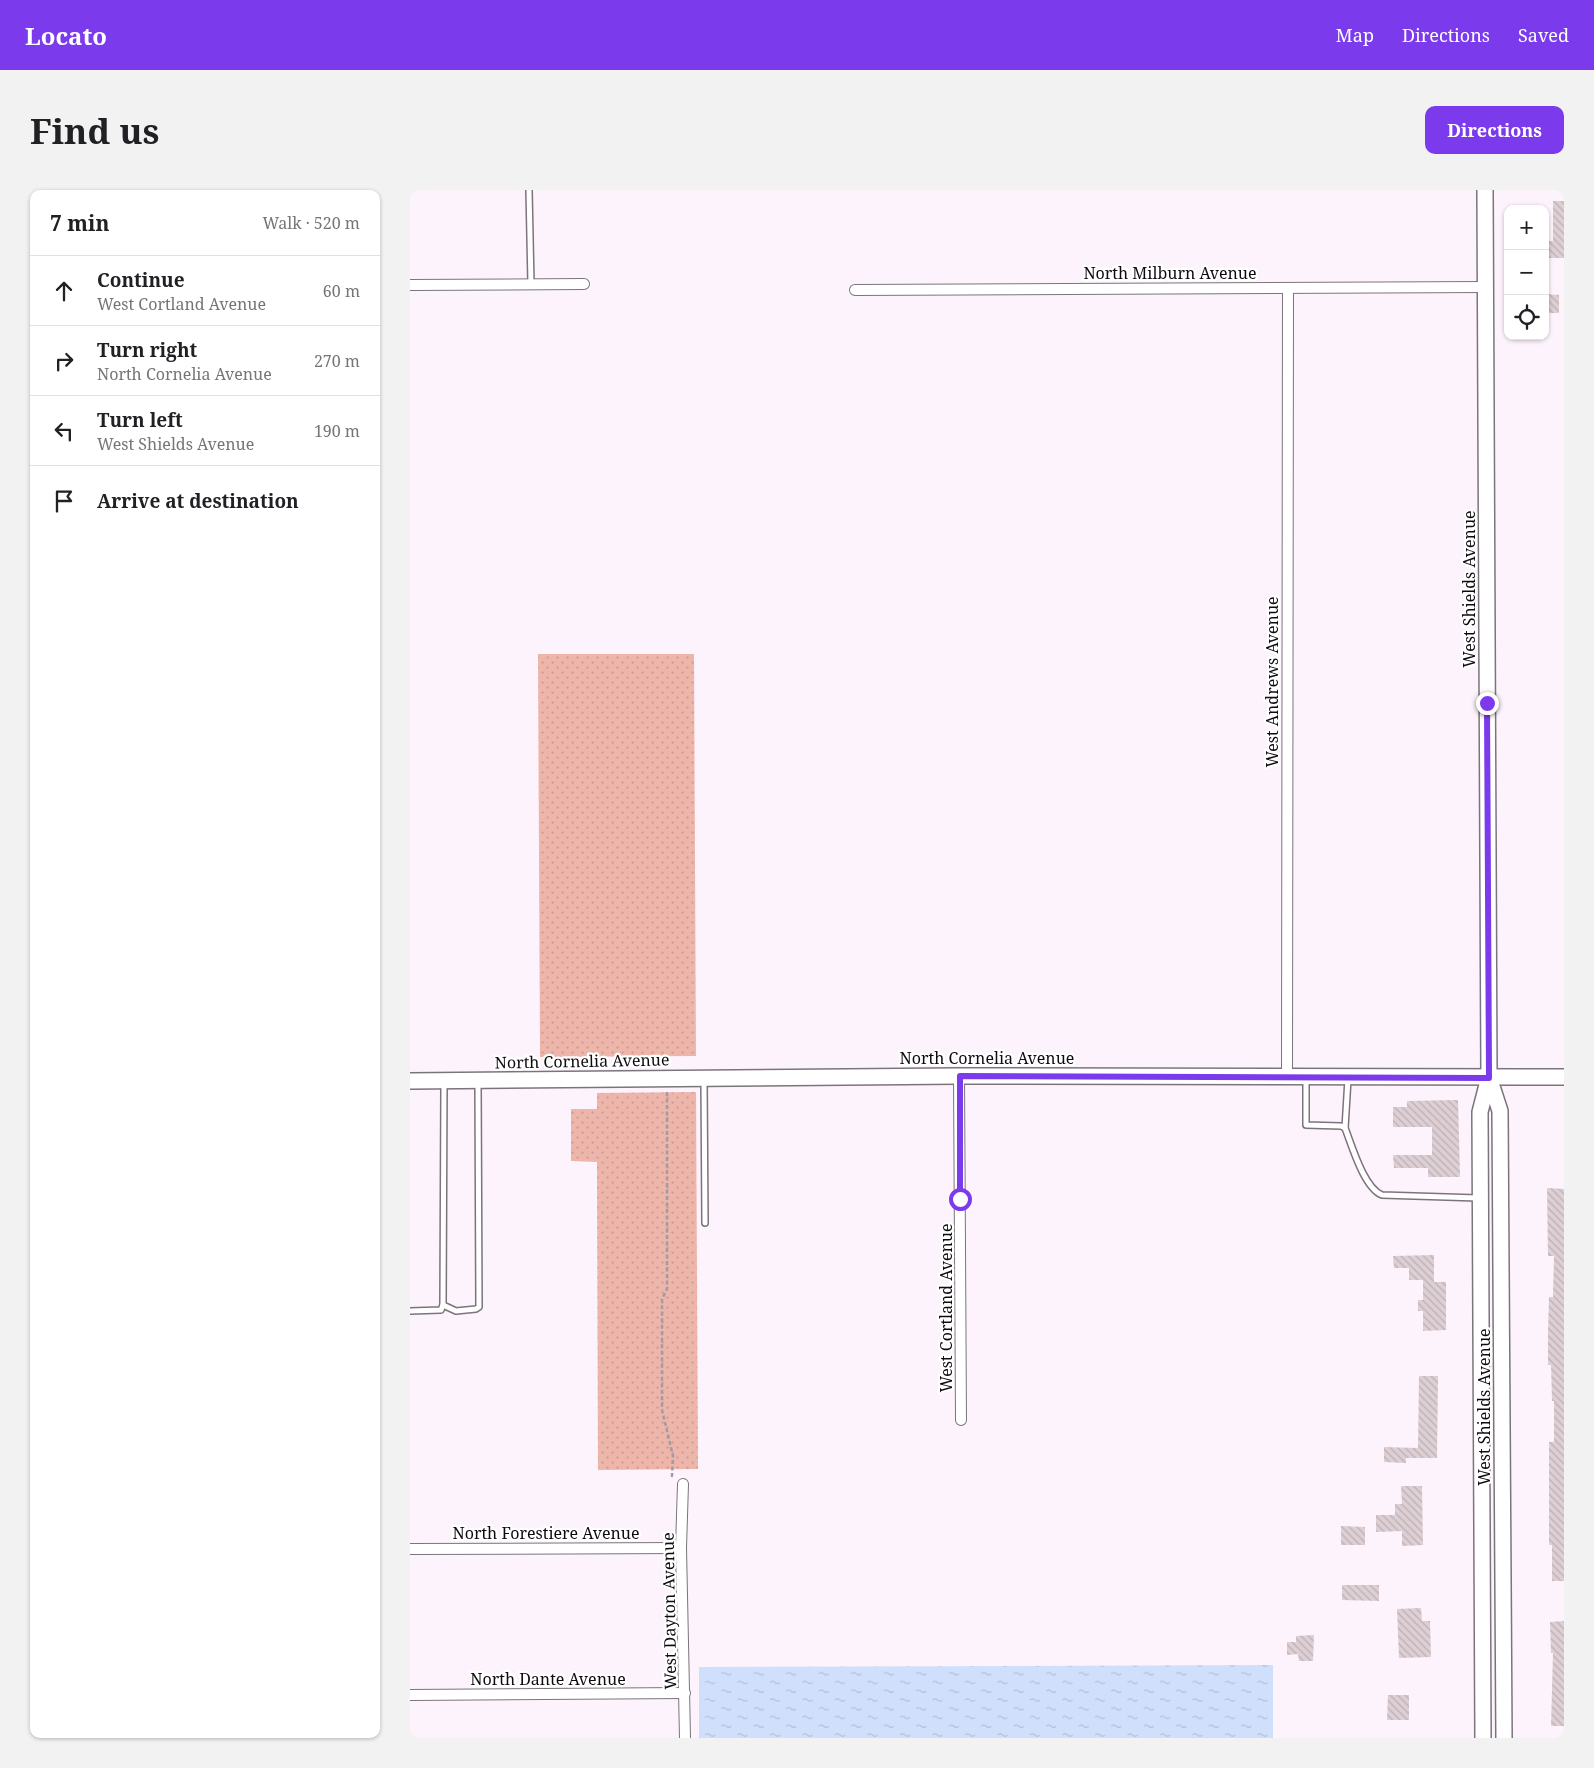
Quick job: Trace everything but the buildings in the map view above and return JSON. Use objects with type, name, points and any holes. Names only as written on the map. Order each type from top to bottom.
[{"type":"street","name":"West Shields Avenue","points":[[1483,1738],[1480,1112],[1489,1078],[1485,190]]},
{"type":"street","points":[[410,285],[584,284]]},
{"type":"street","name":"West Andrews Avenue","points":[[1287,1076],[1288,288]]},
{"type":"street","name":"North Milburn Avenue","points":[[855,290],[1486,288]]},
{"type":"street","name":"North Cornelia Avenue","points":[[410,1081],[960,1076],[1564,1077]]},
{"type":"street","name":"West Cortland Avenue","points":[[960,1076],[961,1420]]},
{"type":"street","name":"West Shields Avenue","points":[[1489,1078],[1500,1111],[1504,1738]]},
{"type":"street","name":"West Dayton Avenue","points":[[683,1484],[681,1548],[685,1738]]},
{"type":"street","name":"North Forestiere Avenue","points":[[410,1549],[681,1548]]},
{"type":"street","name":"North Dante Avenue","points":[[410,1695],[685,1693]]},
{"type":"lane","points":[[529,190],[531,285]]},
{"type":"lane","points":[[1306,1076],[1306,1125],[1341,1126],[1345,1128]]},
{"type":"lane","points":[[1348,1076],[1345,1128],[1358,1163],[1376,1193],[1382,1195],[1480,1198]]},
{"type":"lane","points":[[704,1078],[705,1223]]},
{"type":"lane","points":[[444,1305],[456,1311],[476,1310],[479,1307],[478,1080]]},
{"type":"lane","points":[[410,1311],[441,1310],[444,1305],[444,1081]]},
{"type":"path","points":[[667,1078],[668,1265],[667,1289],[662,1299],[662,1410],[673,1456],[672,1476],[683,1484]]},
{"type":"shaded area","points":[[538,654],[694,654],[696,1056],[540,1057]]},
{"type":"shaded area","points":[[696,1092],[698,1469],[598,1470],[597,1162],[571,1161],[571,1109],[597,1109],[597,1093]]},
{"type":"water","points":[[1273,1665],[1273,1738],[699,1738],[699,1667]]},
{"type":"route","points":[[960,1199],[960,1076],[1489,1078],[1487,703]]}]
